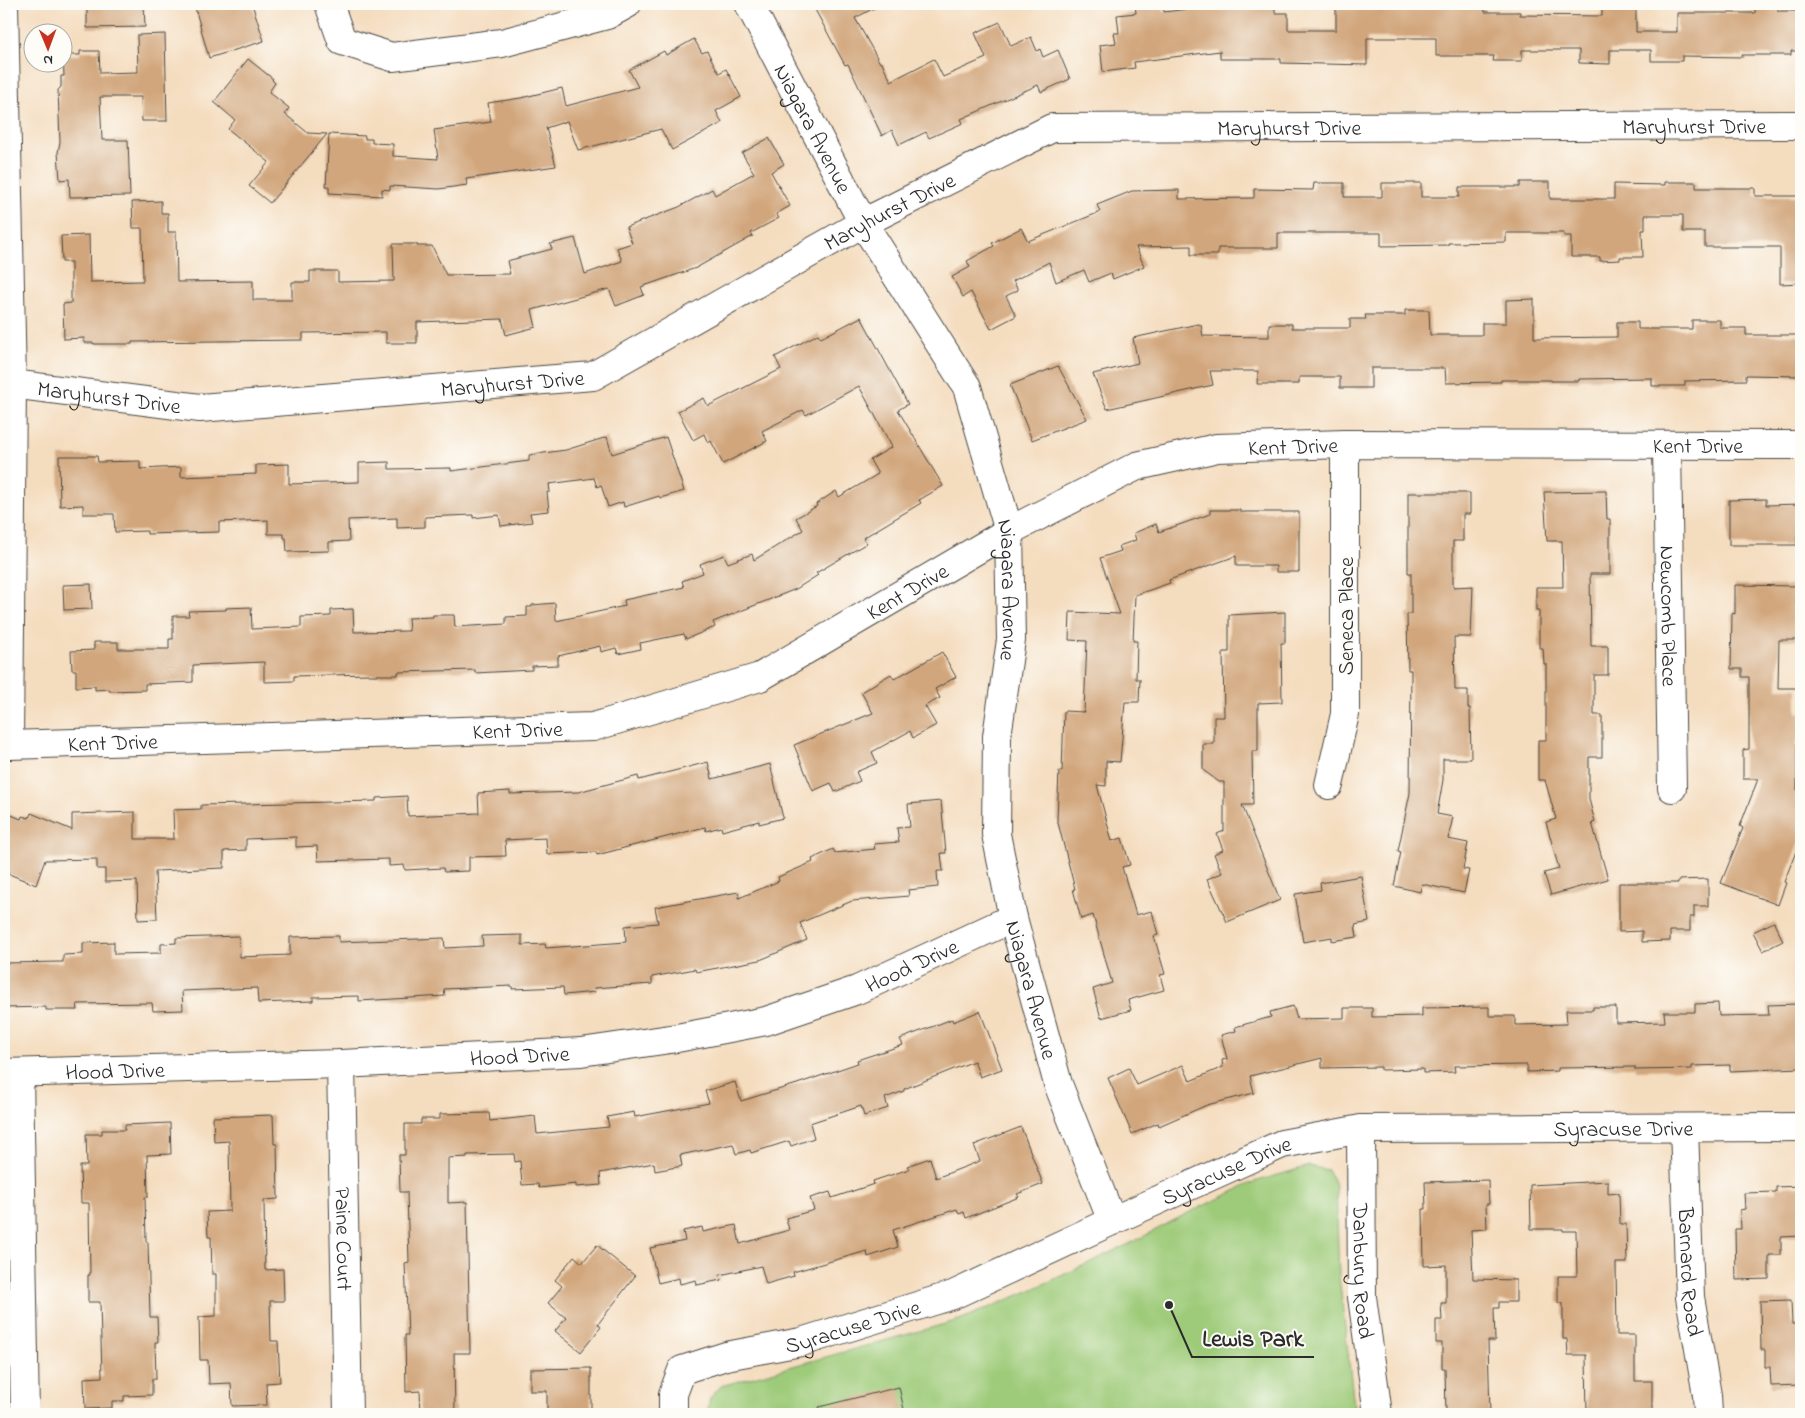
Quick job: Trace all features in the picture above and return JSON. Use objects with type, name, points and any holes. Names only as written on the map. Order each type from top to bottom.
[{"type":"street","points":[[4,4],[8,383]]},
{"type":"street","points":[[329,4],[342,41],[392,57],[502,43],[608,15],[627,4]]},
{"type":"street","name":"Niagara Avenue","points":[[750,4],[863,223],[967,387],[1009,531],[1011,640],[998,736],[996,834],[1013,918],[1058,1084],[1112,1220]]},
{"type":"street","name":"Maryhurst Drive","points":[[8,383],[200,408],[593,376],[863,223],[1052,128],[1801,125]]},
{"type":"street","name":"Kent Drive","points":[[8,383],[9,745],[593,727],[760,677],[1009,531],[1137,466],[1217,448],[1345,444],[1801,445]]},
{"type":"street","name":"Seneca Place","points":[[1329,785],[1344,714],[1345,444]]},
{"type":"street","name":"Newcomb Place","points":[[1667,445],[1672,788]]},
{"type":"street","name":"Hood Drive","points":[[11,1073],[341,1064],[582,1052],[677,1038],[766,1022],[858,990],[1013,918]]},
{"type":"street","name":"Paine Court","points":[[341,1064],[348,1414]]},
{"type":"street","points":[[11,1073],[25,1414]]},
{"type":"street","name":"Syracuse Drive","points":[[673,1414],[673,1394],[682,1370],[726,1356],[801,1342],[954,1295],[1112,1220],[1282,1144],[1361,1129],[1801,1127]]},
{"type":"street","name":"Barnard Road","points":[[1684,1128],[1690,1297],[1707,1395],[1708,1414]]},
{"type":"street","name":"Danbury Road","points":[[1361,1129],[1362,1297],[1378,1414]]},
{"type":"green space","points":[[1309,1166],[1328,1170],[1336,1186],[1339,1275],[1355,1414],[707,1414],[710,1398],[721,1386],[959,1320],[1031,1290],[1254,1182]]},
{"type":"building","points":[[87,4],[144,4],[145,27],[87,28]]},
{"type":"building","points":[[194,4],[252,4],[264,41],[209,58]]},
{"type":"building","points":[[812,4],[882,4],[855,18],[891,81],[934,59],[943,77],[986,58],[975,33],[1000,22],[1011,46],[1031,37],[1037,51],[1040,49],[1043,57],[1058,50],[1070,79],[1041,92],[1038,85],[961,119],[963,123],[929,138],[926,132],[899,145],[892,130],[882,136],[848,64],[845,65]]},
{"type":"building","points":[[1135,4],[1163,4],[1164,12],[1226,4],[1275,4],[1275,13],[1288,13],[1288,30],[1336,30],[1336,4],[1484,4],[1485,12],[1520,12],[1520,15],[1602,16],[1602,4],[1636,4],[1636,32],[1677,32],[1677,13],[1755,13],[1755,4],[1778,4],[1778,11],[1801,11],[1801,51],[1791,51],[1791,55],[1742,55],[1743,57],[1682,56],[1682,61],[1651,61],[1651,50],[1610,50],[1610,64],[1579,63],[1579,50],[1522,50],[1522,61],[1493,61],[1494,56],[1436,56],[1436,38],[1367,38],[1367,65],[1281,63],[1281,59],[1220,59],[1220,51],[1134,62],[1135,68],[1103,72],[1100,45],[1116,43],[1114,33],[1119,33],[1117,15],[1136,13]]},
{"type":"building","points":[[165,34],[167,121],[142,121],[141,97],[100,97],[102,140],[128,140],[130,196],[70,197],[69,179],[60,180],[58,90],[61,87],[61,76],[64,76],[64,72],[72,72],[72,55],[80,55],[80,51],[99,51],[100,73],[138,72],[137,35]]},
{"type":"building","points":[[694,39],[702,53],[707,51],[719,73],[726,69],[741,97],[716,111],[722,123],[672,150],[661,129],[578,150],[567,121],[546,128],[556,166],[466,179],[467,185],[439,189],[390,186],[390,190],[382,189],[382,196],[329,193],[329,186],[326,186],[329,134],[365,136],[365,139],[372,139],[372,143],[393,144],[393,156],[438,159],[434,130],[491,122],[488,103],[521,98],[562,88],[566,106],[638,87],[629,70],[664,51],[666,55]]},
{"type":"building","points":[[248,59],[273,79],[275,83],[269,92],[289,108],[285,114],[308,133],[327,134],[270,203],[249,186],[269,162],[228,129],[235,120],[214,102]]},
{"type":"building","points":[[769,138],[784,164],[771,172],[790,206],[776,214],[779,218],[751,233],[753,236],[696,268],[641,287],[644,295],[616,306],[609,289],[532,310],[536,327],[506,335],[502,319],[417,322],[417,343],[386,343],[386,332],[303,333],[303,340],[132,342],[132,344],[94,344],[84,343],[84,338],[64,339],[63,304],[71,303],[71,262],[62,262],[61,236],[89,235],[90,282],[143,281],[142,228],[133,228],[132,202],[161,201],[161,213],[168,213],[168,232],[176,232],[177,282],[253,281],[253,300],[292,300],[292,282],[310,282],[310,271],[338,271],[338,282],[394,281],[393,244],[432,246],[446,275],[510,274],[507,261],[552,249],[550,244],[575,238],[585,274],[622,261],[617,248],[632,243],[626,227],[679,207],[712,189],[715,195],[754,173],[742,153]]},
{"type":"building","points":[[1520,182],[1550,182],[1550,199],[1614,199],[1614,184],[1665,185],[1665,182],[1696,182],[1696,188],[1755,188],[1755,196],[1801,196],[1801,283],[1780,284],[1780,247],[1705,247],[1705,232],[1683,232],[1683,215],[1645,215],[1645,230],[1642,230],[1643,257],[1620,257],[1620,260],[1600,261],[1600,257],[1571,257],[1571,236],[1564,236],[1564,233],[1506,233],[1506,242],[1381,246],[1381,233],[1278,233],[1278,248],[1218,248],[1218,255],[1191,255],[1191,246],[1136,247],[1144,266],[1113,279],[1111,273],[1089,282],[1084,270],[1056,282],[1049,262],[1013,281],[1018,290],[1006,296],[1016,316],[991,329],[971,292],[963,297],[952,277],[970,267],[967,261],[994,246],[992,243],[1021,228],[1028,241],[1100,212],[1097,205],[1132,191],[1179,190],[1179,199],[1254,198],[1254,189],[1313,190],[1314,183],[1344,183],[1344,197],[1382,197],[1382,183],[1421,183],[1421,197],[1459,197],[1459,187],[1520,187]]},
{"type":"building","points":[[1534,299],[1534,338],[1617,337],[1617,322],[1638,322],[1638,329],[1692,329],[1692,320],[1720,320],[1720,328],[1746,328],[1746,335],[1801,335],[1801,376],[1746,375],[1746,380],[1685,381],[1685,386],[1652,386],[1652,378],[1579,379],[1579,381],[1501,380],[1501,382],[1446,383],[1445,368],[1371,368],[1371,388],[1340,388],[1340,377],[1299,377],[1299,384],[1257,384],[1258,371],[1210,371],[1213,385],[1107,409],[1093,374],[1138,363],[1133,338],[1198,324],[1201,325],[1203,336],[1269,337],[1269,324],[1292,324],[1292,328],[1350,328],[1350,319],[1366,319],[1365,315],[1405,315],[1405,310],[1429,310],[1430,335],[1482,335],[1482,323],[1506,323],[1506,300]]},
{"type":"building","points":[[861,317],[908,404],[898,410],[943,486],[919,500],[921,503],[863,538],[867,543],[816,573],[818,575],[796,589],[713,622],[715,627],[686,639],[684,634],[640,643],[641,649],[618,654],[616,648],[601,652],[600,646],[558,656],[558,665],[532,666],[532,670],[475,673],[475,670],[398,672],[398,675],[294,676],[294,681],[264,682],[264,662],[193,665],[193,682],[145,684],[145,690],[109,691],[109,689],[95,690],[95,686],[76,687],[76,670],[72,670],[71,651],[94,650],[94,642],[118,642],[118,649],[169,649],[169,639],[173,639],[173,616],[189,616],[188,611],[251,607],[252,629],[301,627],[301,617],[331,616],[331,610],[353,609],[354,632],[409,631],[408,618],[454,615],[455,627],[506,624],[506,617],[527,616],[527,607],[555,603],[556,621],[625,606],[624,600],[684,587],[682,581],[703,573],[700,564],[724,555],[728,563],[752,554],[754,560],[803,530],[796,518],[817,506],[816,504],[836,491],[839,497],[878,474],[870,460],[892,447],[859,386],[806,415],[803,410],[762,431],[767,441],[723,464],[711,441],[708,443],[704,434],[693,440],[678,411],[704,398],[708,406],[781,369],[775,357],[818,334],[821,338]]},
{"type":"building","points":[[1058,366],[1087,419],[1032,440],[1010,385]]},
{"type":"building","points":[[607,437],[612,454],[666,437],[684,491],[660,498],[659,496],[624,507],[623,502],[608,507],[601,485],[597,487],[594,478],[549,484],[550,492],[547,492],[549,511],[530,513],[532,522],[501,526],[499,515],[473,518],[473,515],[425,517],[425,527],[397,528],[397,518],[348,520],[349,541],[329,542],[329,551],[287,552],[284,534],[268,534],[268,520],[219,522],[219,532],[147,534],[147,531],[115,532],[114,514],[83,514],[83,505],[60,506],[59,456],[97,456],[98,462],[140,461],[140,469],[181,467],[181,477],[256,474],[256,465],[289,464],[289,484],[359,482],[359,463],[389,462],[389,469],[451,468],[451,471],[529,461],[529,455],[566,450]]},
{"type":"building","points":[[1606,491],[1607,519],[1610,519],[1610,574],[1590,574],[1591,646],[1608,646],[1608,675],[1594,675],[1594,715],[1602,715],[1602,757],[1589,757],[1589,799],[1595,822],[1592,823],[1608,879],[1551,895],[1544,873],[1559,869],[1546,822],[1556,819],[1545,780],[1538,780],[1538,740],[1546,740],[1546,664],[1544,664],[1543,648],[1539,648],[1539,610],[1536,610],[1536,587],[1563,587],[1562,541],[1547,541],[1544,492]]},
{"type":"building","points":[[1408,493],[1470,493],[1470,514],[1463,514],[1463,541],[1453,541],[1453,587],[1473,586],[1471,637],[1454,637],[1455,690],[1468,690],[1471,759],[1443,759],[1443,780],[1437,814],[1453,817],[1448,839],[1468,843],[1463,869],[1469,870],[1464,893],[1422,884],[1420,892],[1394,886],[1401,852],[1398,851],[1410,793],[1411,670],[1408,670],[1407,614],[1411,614],[1411,573],[1408,573]]},
{"type":"building","points":[[1766,499],[1766,505],[1801,504],[1801,535],[1797,535],[1797,545],[1729,545],[1729,500]]},
{"type":"building","points":[[1210,510],[1299,512],[1299,572],[1276,572],[1276,566],[1236,566],[1236,556],[1169,580],[1170,583],[1135,595],[1133,641],[1137,641],[1136,679],[1140,679],[1139,702],[1125,702],[1120,762],[1106,761],[1106,786],[1097,785],[1112,841],[1122,838],[1130,865],[1122,867],[1136,915],[1152,911],[1158,935],[1154,936],[1165,974],[1160,975],[1164,990],[1128,1000],[1131,1010],[1101,1018],[1093,989],[1112,983],[1093,915],[1081,919],[1057,819],[1059,771],[1062,771],[1064,711],[1084,712],[1087,641],[1069,640],[1070,612],[1120,614],[1100,558],[1121,551],[1119,546],[1136,540],[1134,533],[1156,524],[1159,532],[1210,514]]},
{"type":"building","points":[[91,584],[92,609],[64,610],[63,585]]},
{"type":"building","points":[[1735,585],[1797,586],[1796,604],[1799,604],[1799,640],[1779,640],[1778,688],[1797,688],[1797,713],[1801,712],[1801,740],[1797,740],[1797,790],[1801,791],[1801,839],[1784,882],[1786,883],[1778,905],[1721,883],[1743,828],[1740,826],[1758,779],[1743,779],[1743,750],[1749,749],[1749,677],[1742,677],[1742,669],[1731,669],[1732,613],[1735,614]]},
{"type":"building","points":[[1285,612],[1285,643],[1281,643],[1282,702],[1258,703],[1258,751],[1252,751],[1253,805],[1242,805],[1280,900],[1227,922],[1207,879],[1222,873],[1214,854],[1223,850],[1217,834],[1224,831],[1224,782],[1219,782],[1203,770],[1203,744],[1214,744],[1214,717],[1224,717],[1223,652],[1229,652],[1229,615]]},
{"type":"building","points":[[942,652],[956,677],[935,689],[940,698],[925,706],[936,725],[913,738],[910,731],[872,752],[877,763],[856,772],[860,781],[835,792],[831,783],[813,791],[794,745],[873,713],[861,692],[891,674],[894,679]]},
{"type":"building","points":[[708,762],[712,779],[770,764],[783,818],[759,824],[759,821],[722,831],[721,827],[706,831],[705,827],[597,855],[596,852],[547,854],[546,838],[505,840],[506,856],[469,857],[469,871],[444,872],[443,868],[405,870],[404,865],[389,866],[389,859],[318,861],[317,846],[296,847],[296,837],[246,839],[246,850],[224,851],[224,868],[155,871],[157,919],[138,920],[137,881],[105,882],[105,869],[97,869],[97,859],[45,860],[36,885],[4,872],[4,812],[21,819],[22,816],[29,818],[31,813],[72,830],[72,814],[135,812],[135,839],[174,839],[173,810],[201,809],[201,805],[376,801],[376,798],[407,796],[408,816],[479,813],[478,793],[510,791],[510,794],[578,792],[638,776],[639,780]]},
{"type":"building","points":[[941,801],[946,853],[941,853],[943,871],[937,871],[938,887],[908,890],[909,896],[852,901],[800,923],[807,940],[760,960],[696,972],[695,969],[652,977],[652,984],[594,988],[595,992],[564,995],[563,987],[512,989],[512,986],[444,989],[445,996],[359,1001],[359,996],[313,997],[313,1001],[258,1003],[257,988],[182,991],[183,1010],[153,1011],[152,1003],[77,1004],[78,1010],[46,1010],[46,1007],[4,1008],[4,963],[63,962],[63,955],[83,954],[83,943],[114,942],[114,954],[161,953],[161,944],[176,943],[176,938],[239,936],[240,957],[290,955],[290,937],[339,936],[339,942],[444,938],[445,948],[483,946],[482,936],[522,935],[522,945],[545,944],[546,948],[626,942],[625,926],[658,923],[655,907],[738,892],[739,898],[779,881],[778,877],[813,862],[812,859],[833,849],[835,853],[875,849],[874,844],[899,842],[897,828],[910,827],[908,804]]},
{"type":"building","points":[[1361,876],[1369,922],[1355,925],[1357,937],[1332,941],[1332,937],[1303,942],[1295,894],[1321,890],[1320,883]]},
{"type":"building","points":[[1708,879],[1708,906],[1694,906],[1694,917],[1690,917],[1690,931],[1670,931],[1670,941],[1642,942],[1642,931],[1619,932],[1619,883],[1678,883],[1678,880]]},
{"type":"building","points":[[1774,922],[1783,941],[1763,951],[1753,932]]},
{"type":"building","points":[[1718,1003],[1719,1016],[1769,1015],[1768,1005],[1797,1004],[1797,1014],[1801,1014],[1801,1068],[1730,1071],[1730,1065],[1692,1066],[1692,1069],[1635,1070],[1635,1067],[1558,1068],[1558,1071],[1527,1072],[1527,1065],[1454,1066],[1455,1072],[1423,1073],[1423,1069],[1381,1070],[1381,1067],[1322,1068],[1322,1058],[1250,1076],[1254,1093],[1207,1105],[1159,1126],[1158,1123],[1132,1134],[1108,1078],[1129,1068],[1137,1085],[1183,1065],[1190,1081],[1223,1067],[1222,1060],[1227,1059],[1221,1035],[1236,1031],[1235,1027],[1271,1017],[1270,1012],[1293,1006],[1297,1019],[1344,1018],[1344,1008],[1372,1008],[1372,1017],[1422,1016],[1422,1008],[1489,1007],[1489,1016],[1515,1016],[1515,1025],[1567,1024],[1566,1010],[1593,1010],[1593,1007],[1616,1007],[1616,1023],[1665,1022],[1664,1012],[1695,1012],[1695,1004]]},
{"type":"building","points":[[980,1011],[1002,1069],[980,1077],[974,1061],[885,1098],[888,1108],[864,1116],[861,1106],[810,1123],[814,1138],[791,1146],[789,1141],[751,1153],[750,1150],[736,1154],[733,1144],[680,1155],[682,1166],[655,1171],[654,1163],[600,1173],[601,1185],[576,1187],[576,1184],[539,1188],[538,1184],[522,1185],[520,1161],[515,1162],[514,1154],[467,1155],[467,1157],[448,1158],[448,1203],[467,1202],[470,1353],[454,1353],[455,1414],[421,1414],[420,1391],[406,1392],[405,1335],[408,1335],[405,1263],[409,1262],[407,1192],[400,1192],[399,1155],[405,1155],[405,1124],[421,1124],[421,1119],[440,1119],[440,1114],[489,1113],[490,1121],[535,1116],[537,1134],[609,1127],[607,1117],[634,1112],[635,1117],[709,1103],[705,1091],[735,1082],[741,1101],[797,1084],[858,1063],[857,1060],[903,1045],[900,1039],[952,1019],[953,1022]]},
{"type":"building","points":[[273,1115],[274,1144],[277,1144],[278,1199],[264,1200],[265,1270],[283,1269],[284,1301],[270,1301],[271,1341],[278,1341],[280,1382],[266,1383],[267,1405],[232,1406],[231,1383],[209,1384],[208,1360],[200,1360],[199,1317],[216,1316],[216,1274],[212,1274],[211,1237],[208,1237],[207,1212],[230,1211],[229,1141],[214,1142],[213,1117]]},
{"type":"building","points":[[170,1123],[171,1154],[147,1155],[148,1197],[145,1197],[150,1317],[157,1317],[158,1342],[155,1342],[156,1379],[152,1379],[152,1395],[124,1396],[124,1401],[112,1401],[112,1408],[85,1409],[84,1378],[102,1377],[100,1302],[88,1302],[88,1275],[90,1275],[89,1203],[81,1203],[80,1166],[87,1166],[86,1134],[102,1134],[102,1130],[125,1130],[125,1125]]},
{"type":"building","points":[[1021,1127],[1043,1184],[1017,1194],[1019,1197],[966,1218],[964,1212],[959,1214],[957,1209],[893,1230],[898,1247],[868,1257],[867,1251],[793,1272],[794,1276],[766,1284],[761,1266],[720,1275],[721,1280],[697,1285],[696,1280],[680,1284],[679,1278],[658,1283],[650,1248],[685,1241],[683,1231],[702,1227],[703,1232],[736,1225],[740,1244],[789,1230],[786,1218],[814,1210],[810,1198],[830,1192],[832,1198],[874,1184],[873,1181],[909,1169],[907,1166],[930,1158],[936,1178],[980,1161],[974,1145]]},
{"type":"building","points":[[1488,1180],[1489,1204],[1486,1204],[1487,1229],[1471,1230],[1473,1279],[1516,1280],[1516,1302],[1499,1302],[1499,1308],[1494,1308],[1495,1341],[1488,1341],[1490,1414],[1446,1414],[1445,1368],[1442,1368],[1442,1343],[1436,1343],[1436,1320],[1442,1320],[1441,1303],[1446,1303],[1446,1265],[1424,1266],[1423,1209],[1426,1209],[1425,1182]]},
{"type":"building","points":[[1608,1181],[1608,1194],[1619,1193],[1620,1224],[1626,1224],[1627,1263],[1616,1263],[1617,1335],[1635,1335],[1635,1381],[1652,1381],[1652,1412],[1587,1414],[1586,1355],[1568,1355],[1567,1339],[1563,1339],[1563,1303],[1558,1303],[1558,1276],[1577,1276],[1576,1231],[1531,1229],[1530,1185]]},
{"type":"building","points":[[1801,1186],[1801,1236],[1781,1237],[1781,1255],[1769,1255],[1769,1279],[1736,1280],[1735,1229],[1741,1229],[1740,1210],[1745,1209],[1744,1193],[1776,1192],[1776,1187]]},
{"type":"building","points":[[597,1245],[635,1276],[598,1324],[601,1327],[581,1352],[555,1331],[566,1318],[548,1303],[562,1286],[555,1280],[574,1256],[582,1263]]},
{"type":"building","points":[[1791,1300],[1792,1324],[1801,1324],[1801,1385],[1771,1386],[1770,1367],[1765,1367],[1765,1350],[1761,1350],[1760,1301]]},
{"type":"building","points":[[591,1368],[591,1414],[547,1414],[547,1391],[530,1391],[530,1369]]},
{"type":"building","points":[[899,1387],[905,1414],[820,1414],[819,1407]]},
{"type":"place","name":"Lewis Park","points":[[1169,1305]]}]
